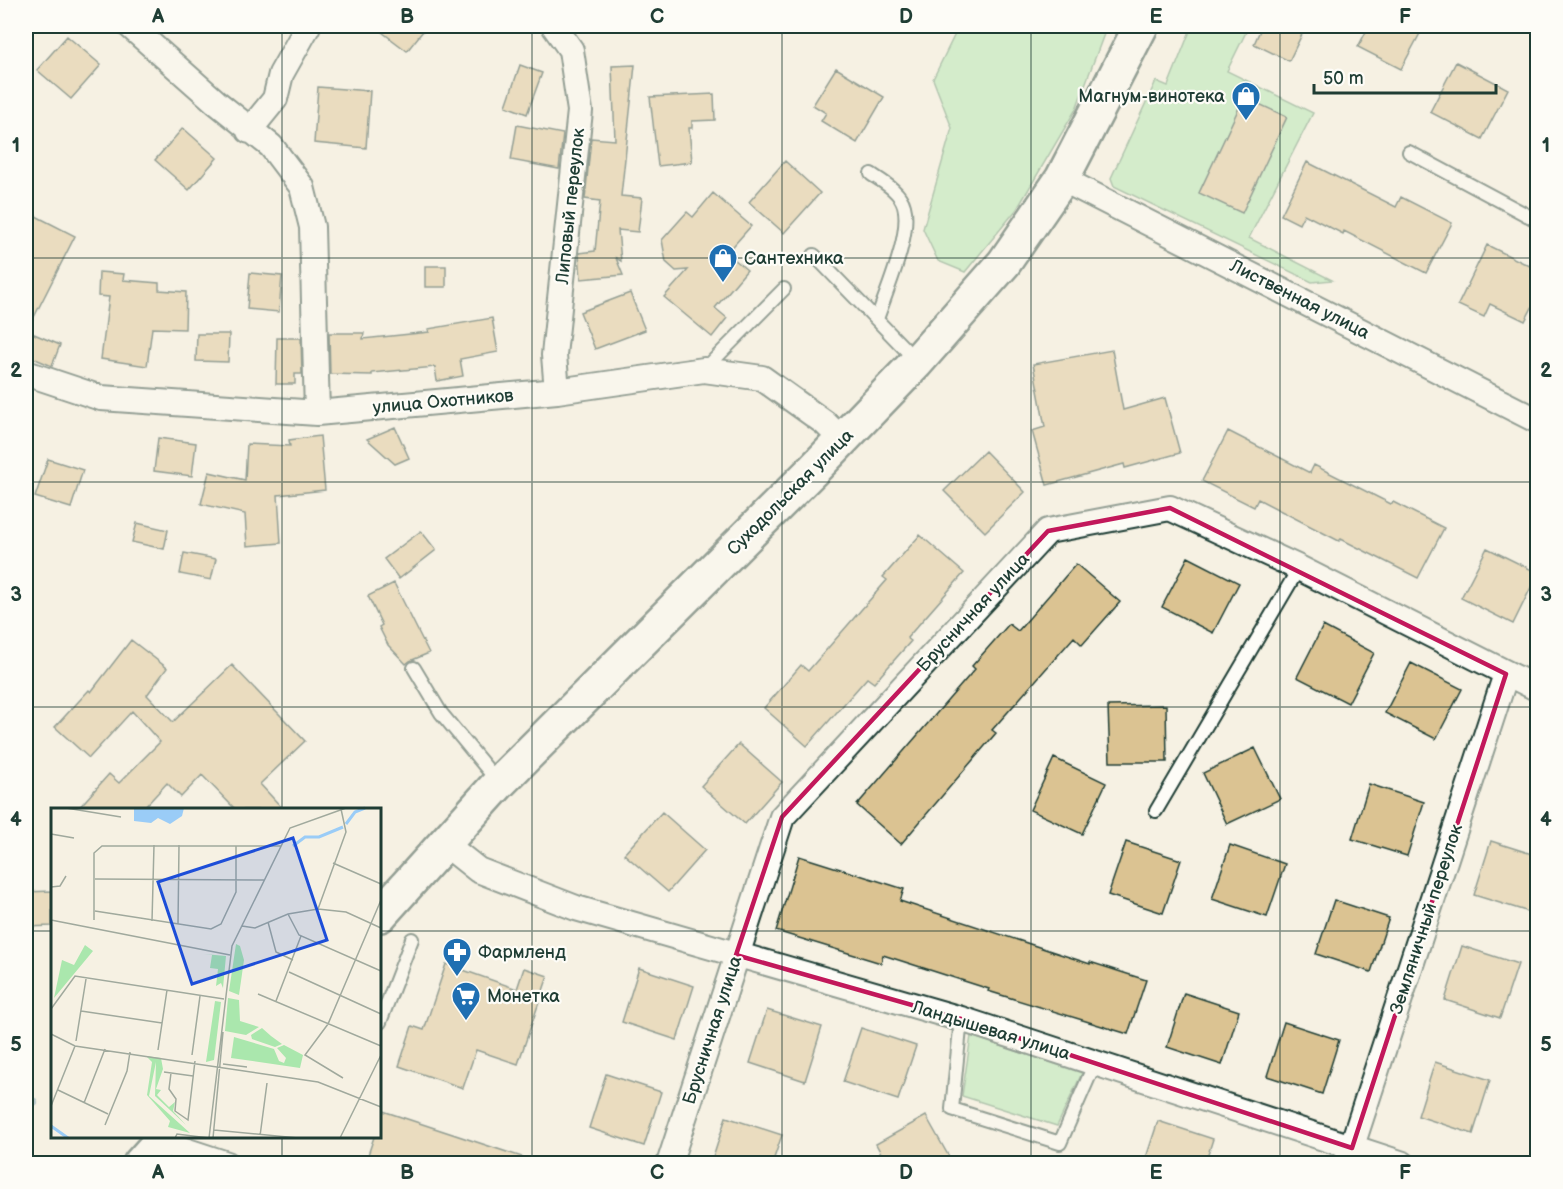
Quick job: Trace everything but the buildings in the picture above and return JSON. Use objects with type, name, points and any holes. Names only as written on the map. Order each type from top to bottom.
[{"type":"main road","name":"Суходольская улица","points":[[381,914],[499,783],[916,363],[1004,263],[1062,179],[1141,26]]},
{"type":"street","points":[[130,26],[249,130],[271,146],[302,188],[312,227],[317,413]]},
{"type":"street","points":[[249,130],[274,99],[281,74],[308,26]]},
{"type":"street","name":"Липовый переулок","points":[[554,26],[571,50],[580,111],[554,355],[557,391]]},
{"type":"street","name":"Лиственная улица","points":[[1062,179],[1538,421]]},
{"type":"street","name":"улица Охотников","points":[[26,373],[101,399],[317,413],[557,391],[704,369],[762,378],[825,423],[842,440]]},
{"type":"street","name":"Брусничная улица","points":[[669,1164],[782,817],[1048,531],[1170,508],[1299,568],[1538,689]]},
{"type":"street","name":"Земляничный переулок","points":[[1349,1156],[1506,674]]},
{"type":"street","name":"Ландышевая улица","points":[[444,843],[478,870],[576,908],[960,1019],[1095,1063],[1349,1156],[1403,1164]]},
{"type":"street","points":[[155,1147],[228,1164]]},
{"type":"lane","points":[[1408,152],[1538,221]]},
{"type":"lane","points":[[871,174],[894,190],[904,206],[904,236],[877,320]]},
{"type":"lane","points":[[814,255],[916,363]]},
{"type":"lane","points":[[704,369],[784,289]]},
{"type":"lane","points":[[1156,811],[1299,568]]},
{"type":"lane","points":[[414,668],[441,712],[499,783]]},
{"type":"lane","points":[[381,1019],[412,939]]},
{"type":"lane","points":[[960,1019],[952,1109],[1060,1143],[1095,1063]]},
{"type":"highlighted area","points":[[1170,508],[1506,674],[1352,1148],[961,1019],[736,955],[782,817],[1048,531]]},
{"type":"green space","points":[[959,26],[1107,26],[1076,109],[1017,209],[965,272],[938,261],[923,229],[952,128],[933,79]]},
{"type":"green space","points":[[1192,26],[1249,26],[1227,71],[1313,113],[1249,238],[1332,280],[1312,282],[1114,186],[1111,178],[1156,81],[1168,86]]},
{"type":"green space","points":[[971,1036],[1082,1073],[1057,1126],[962,1096]]},
{"type":"waterway","points":[[26,1105],[34,1102]]},
{"type":"place","name":"Магнум-винотека","points":[[1246,122]]},
{"type":"place","name":"Сантехника","points":[[723,284]]},
{"type":"place","name":"Фармленд","points":[[457,978]]},
{"type":"place","name":"Монетка","points":[[466,1022]]}]
